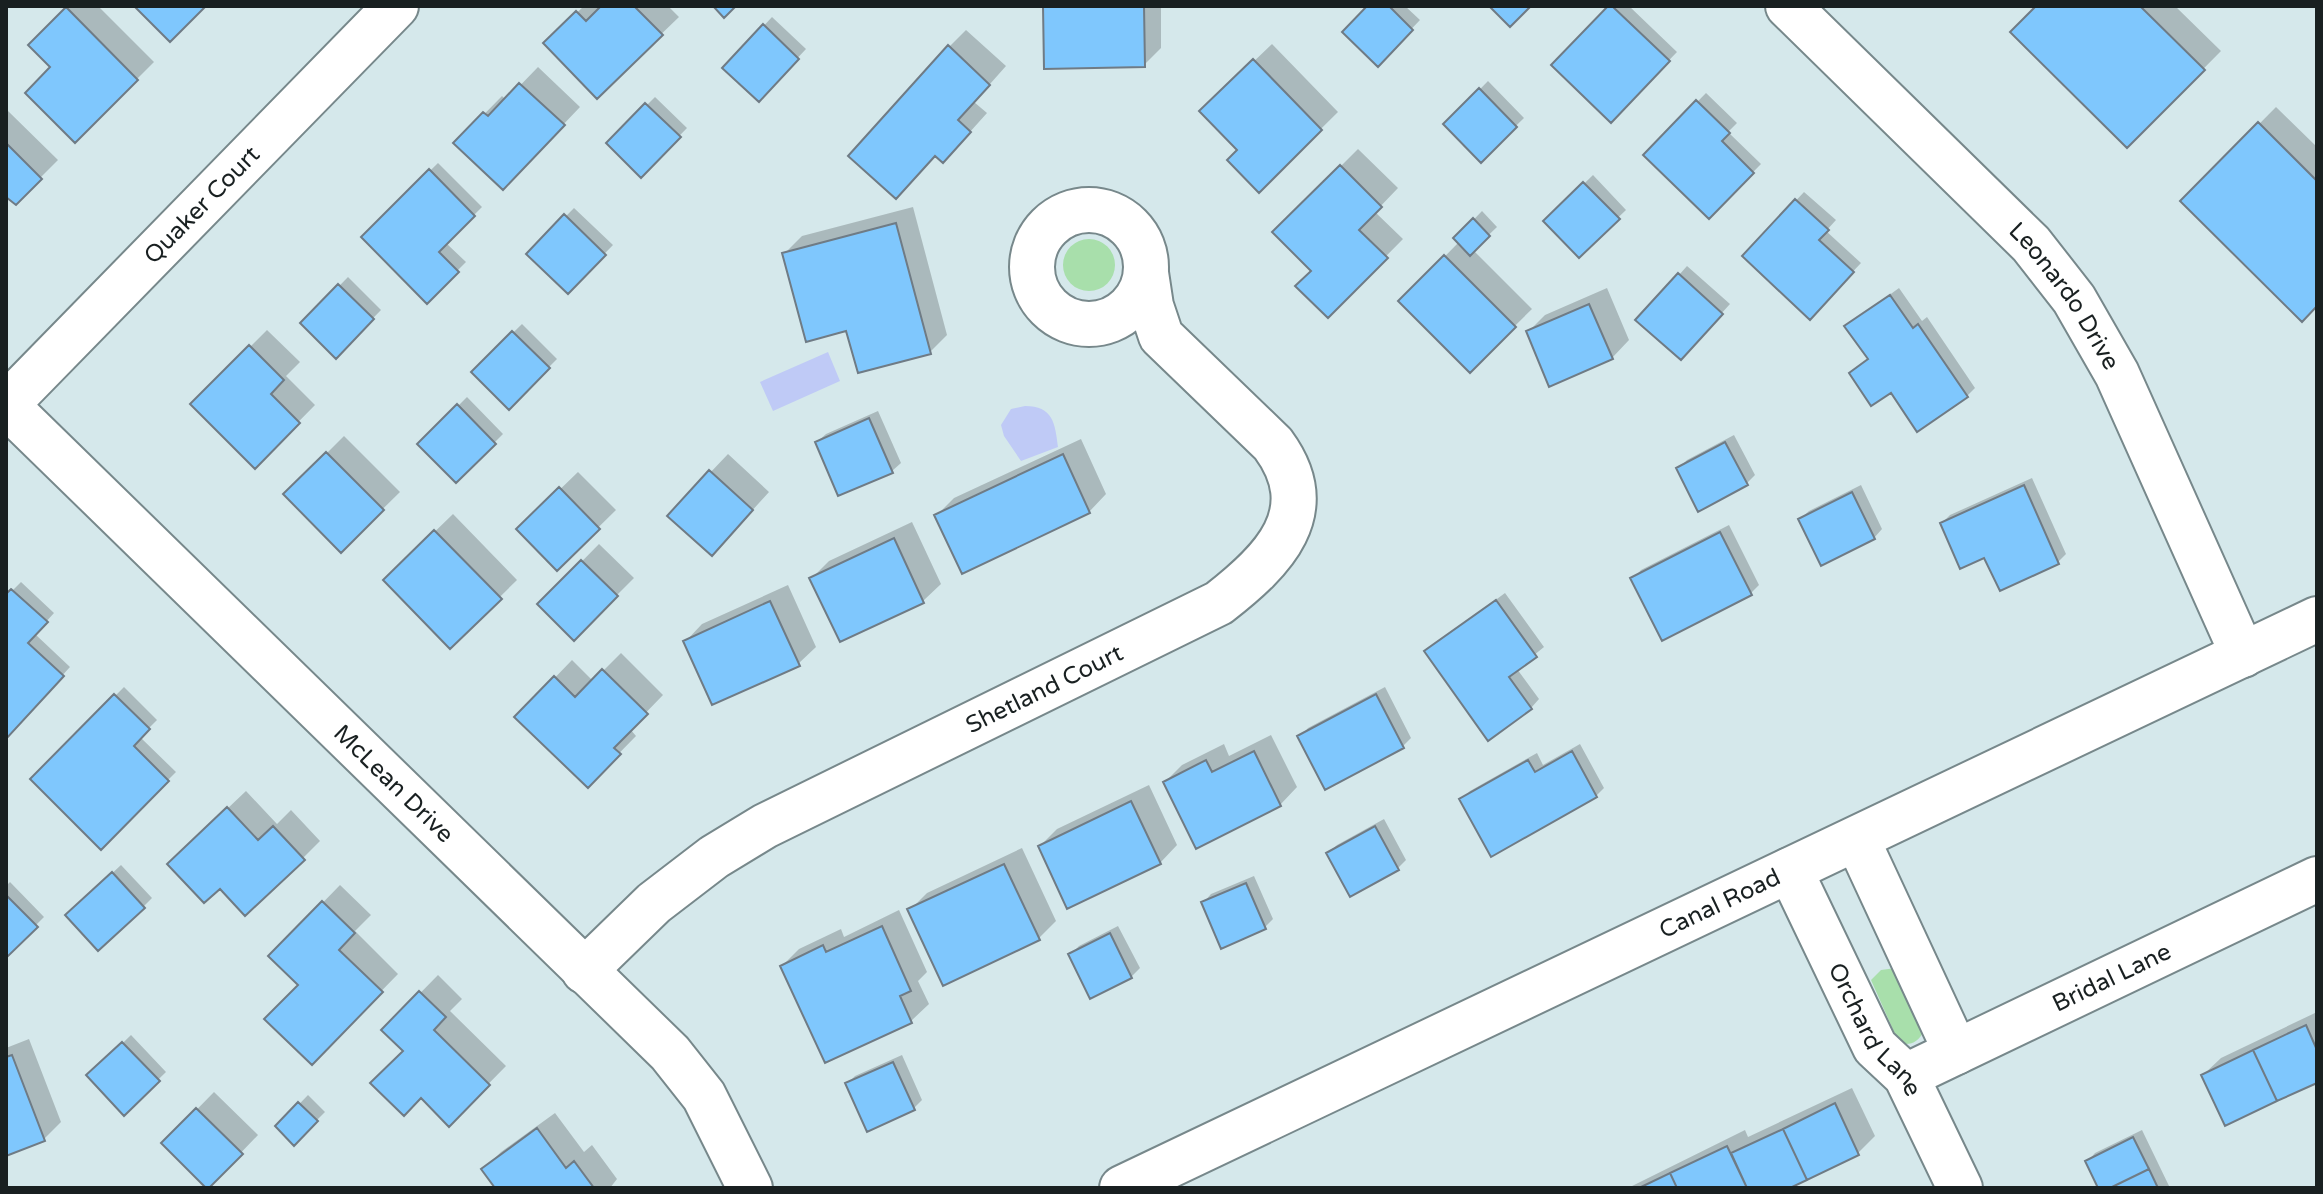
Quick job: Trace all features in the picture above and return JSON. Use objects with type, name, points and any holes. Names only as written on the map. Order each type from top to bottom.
[{"type":"street","name":"Quaker Court","points":[[6,405],[396,6]]},
{"type":"street","name":"Leonardo Drive","points":[[1788,6],[2031,244],[2074,299],[2117,374],[2243,655]]},
{"type":"street","name":"Shetland Court","points":[[584,971],[654,903],[714,857],[765,826],[1219,603],[1271,557],[1286,534],[1293,506],[1293,483],[1286,462],[1273,444],[1161,336],[1131,326],[1081,324],[1064,319],[1049,309],[1038,295],[1032,277],[1032,258],[1038,239],[1051,223],[1068,213],[1087,209],[1107,212],[1125,222],[1138,237],[1145,255],[1151,306],[1161,336]]},
{"type":"street","points":[[1099,323],[1116,317],[1131,306],[1141,291],[1146,273]]},
{"type":"street","name":"McLean Drive","points":[[6,405],[670,1053],[704,1096],[750,1188]]},
{"type":"street","name":"Canal Road","points":[[1122,1188],[2317,619]]},
{"type":"street","points":[[1857,839],[1956,1052]]},
{"type":"street","name":"Orchard Lane","points":[[1790,870],[1875,1047],[1906,1076],[1960,1188]]},
{"type":"street","name":"Bridal Lane","points":[[1906,1076],[2317,879]]},
{"type":"green space","points":[[1089,239],[1108,246],[1115,265],[1108,284],[1089,291],[1070,284],[1063,265],[1070,246]]},
{"type":"green space","points":[[1896,968],[1924,1031],[1917,1040],[1907,1044],[1899,1043],[1871,980],[1881,970]]},
{"type":"water","points":[[828,352],[840,381],[773,411],[760,382]]},
{"type":"water","points":[[1025,406],[1047,413],[1056,430],[1058,447],[1021,461],[1004,436],[1001,425],[1011,409]]},
{"type":"building","points":[[134,6],[206,6],[170,42]]},
{"type":"building","points":[[601,6],[634,6],[663,35],[597,99],[543,43],[576,11],[586,21]]},
{"type":"building","points":[[713,6],[736,6],[724,18]]},
{"type":"building","points":[[1043,6],[1144,6],[1145,67],[1044,69]]},
{"type":"building","points":[[1367,6],[1389,6],[1413,30],[1378,67],[1342,32]]},
{"type":"building","points":[[1489,6],[1531,6],[1510,27]]},
{"type":"building","points":[[1608,6],[1612,6],[1670,61],[1611,123],[1551,65]]},
{"type":"building","points":[[2036,6],[2140,6],[2205,70],[2127,148],[2010,32]]},
{"type":"building","points":[[66,7],[138,80],[75,143],[25,93],[50,67],[28,45]]},
{"type":"building","points":[[763,24],[799,59],[759,102],[722,68]]},
{"type":"building","points":[[948,45],[990,85],[958,120],[971,132],[943,163],[935,156],[896,199],[848,156]]},
{"type":"building","points":[[1253,59],[1322,130],[1259,193],[1227,160],[1237,150],[1199,111]]},
{"type":"building","points":[[519,83],[565,125],[503,190],[453,143],[483,112],[488,116]]},
{"type":"building","points":[[1479,88],[1517,127],[1481,163],[1443,124]]},
{"type":"building","points":[[1696,100],[1730,133],[1722,141],[1754,173],[1709,219],[1643,155]]},
{"type":"building","points":[[645,103],[681,137],[641,178],[606,143]]},
{"type":"building","points":[[2258,122],[2317,181],[2317,306],[2302,322],[2180,201]]},
{"type":"building","points":[[6,143],[42,179],[16,205],[6,197]]},
{"type":"building","points":[[1340,165],[1382,207],[1359,230],[1388,258],[1328,318],[1295,286],[1311,271],[1272,232]]},
{"type":"building","points":[[429,169],[475,216],[439,252],[459,272],[427,304],[361,237]]},
{"type":"building","points":[[1583,182],[1620,219],[1579,258],[1543,221]]},
{"type":"building","points":[[1795,199],[1829,230],[1819,240],[1854,272],[1810,320],[1742,256]]},
{"type":"building","points":[[564,214],[606,255],[568,294],[526,254]]},
{"type":"building","points":[[1473,218],[1490,236],[1470,256],[1453,238]]},
{"type":"building","points":[[896,223],[931,354],[858,373],[846,331],[806,342],[782,253]]},
{"type":"building","points":[[1444,255],[1516,327],[1470,373],[1398,301]]},
{"type":"building","points":[[1678,273],[1723,314],[1681,360],[1635,320]]},
{"type":"building","points":[[338,284],[374,319],[336,359],[300,323]]},
{"type":"building","points":[[1890,295],[1913,328],[1918,324],[1968,397],[1917,432],[1891,393],[1871,406],[1849,373],[1868,359],[1844,326]]},
{"type":"building","points":[[1589,304],[1613,359],[1549,387],[1526,331]]},
{"type":"building","points":[[512,331],[550,368],[509,410],[471,372]]},
{"type":"building","points":[[249,345],[284,380],[271,394],[300,423],[255,469],[190,404]]},
{"type":"building","points":[[457,404],[496,444],[456,483],[417,444]]},
{"type":"building","points":[[869,418],[893,473],[838,496],[815,442]]},
{"type":"building","points":[[1725,442],[1748,485],[1698,512],[1676,468]]},
{"type":"building","points":[[326,452],[384,510],[341,553],[283,494]]},
{"type":"building","points":[[1063,454],[1090,513],[962,574],[934,515]]},
{"type":"building","points":[[709,470],[753,510],[712,556],[667,516]]},
{"type":"building","points":[[2024,485],[2059,564],[2000,591],[1984,558],[1960,569],[1940,523]]},
{"type":"building","points":[[559,487],[600,529],[557,571],[516,529]]},
{"type":"building","points":[[1852,492],[1875,539],[1821,566],[1798,519]]},
{"type":"building","points":[[434,530],[502,599],[450,649],[383,580]]},
{"type":"building","points":[[1720,532],[1752,595],[1662,641],[1630,578]]},
{"type":"building","points":[[894,538],[924,603],[840,642],[809,578]]},
{"type":"building","points":[[581,560],[618,596],[574,641],[537,604]]},
{"type":"building","points":[[11,589],[48,622],[28,643],[64,676],[6,739],[6,594]]},
{"type":"building","points":[[1496,600],[1537,657],[1509,677],[1532,709],[1488,741],[1424,651]]},
{"type":"building","points":[[770,601],[800,666],[712,705],[683,641]]},
{"type":"building","points":[[602,669],[648,714],[614,748],[621,754],[588,788],[514,717],[554,676],[575,697]]},
{"type":"building","points":[[114,694],[150,729],[134,746],[169,781],[101,850],[30,779]]},
{"type":"building","points":[[1376,694],[1404,748],[1325,790],[1297,736]]},
{"type":"building","points":[[1254,751],[1281,806],[1196,849],[1163,782],[1206,760],[1212,772]]},
{"type":"building","points":[[1572,751],[1597,797],[1491,857],[1459,799],[1528,760],[1535,772]]},
{"type":"building","points":[[1131,801],[1161,864],[1067,909],[1038,846]]},
{"type":"building","points":[[227,807],[258,840],[273,826],[305,860],[245,916],[220,889],[204,903],[167,864]]},
{"type":"building","points":[[1375,826],[1399,870],[1350,897],[1326,853]]},
{"type":"building","points":[[1004,864],[1040,940],[943,986],[907,909]]},
{"type":"building","points":[[112,872],[145,908],[98,951],[65,915]]},
{"type":"building","points":[[1246,883],[1266,929],[1221,949],[1201,902]]},
{"type":"building","points":[[6,895],[38,927],[6,958]]},
{"type":"building","points":[[322,901],[355,933],[339,950],[383,992],[312,1065],[264,1019],[298,985],[268,956]]},
{"type":"building","points":[[882,926],[911,991],[900,996],[912,1023],[825,1063],[780,966],[823,945],[826,952]]},
{"type":"building","points":[[1110,933],[1132,978],[1090,999],[1068,954]]},
{"type":"building","points":[[419,991],[446,1017],[434,1030],[490,1085],[449,1127],[421,1098],[404,1116],[370,1083],[403,1051],[381,1030]]},
{"type":"building","points":[[2306,1025],[2317,1050],[2317,1083],[2277,1101],[2253,1050]]},
{"type":"building","points":[[122,1042],[160,1081],[124,1116],[86,1075]]},
{"type":"building","points":[[2253,1050],[2277,1101],[2225,1126],[2201,1075]]},
{"type":"building","points":[[12,1055],[45,1141],[6,1156],[6,1057]]},
{"type":"building","points":[[893,1062],[915,1110],[867,1132],[845,1083]]},
{"type":"building","points":[[298,1102],[318,1121],[294,1146],[275,1126]]},
{"type":"building","points":[[1835,1103],[1859,1155],[1807,1180],[1783,1129]]},
{"type":"building","points":[[196,1108],[243,1154],[209,1188],[161,1143]]},
{"type":"building","points":[[537,1128],[566,1168],[574,1161],[594,1188],[495,1188],[481,1169]]},
{"type":"building","points":[[1783,1129],[1807,1180],[1790,1188],[1747,1188],[1731,1153]]},
{"type":"building","points":[[2133,1137],[2149,1169],[2110,1188],[2098,1188],[2085,1161]]},
{"type":"building","points":[[1727,1146],[1747,1188],[1677,1188],[1670,1173]]},
{"type":"building","points":[[2149,1169],[2158,1188],[2110,1188]]},
{"type":"building","points":[[1670,1173],[1677,1188],[1639,1188]]}]
